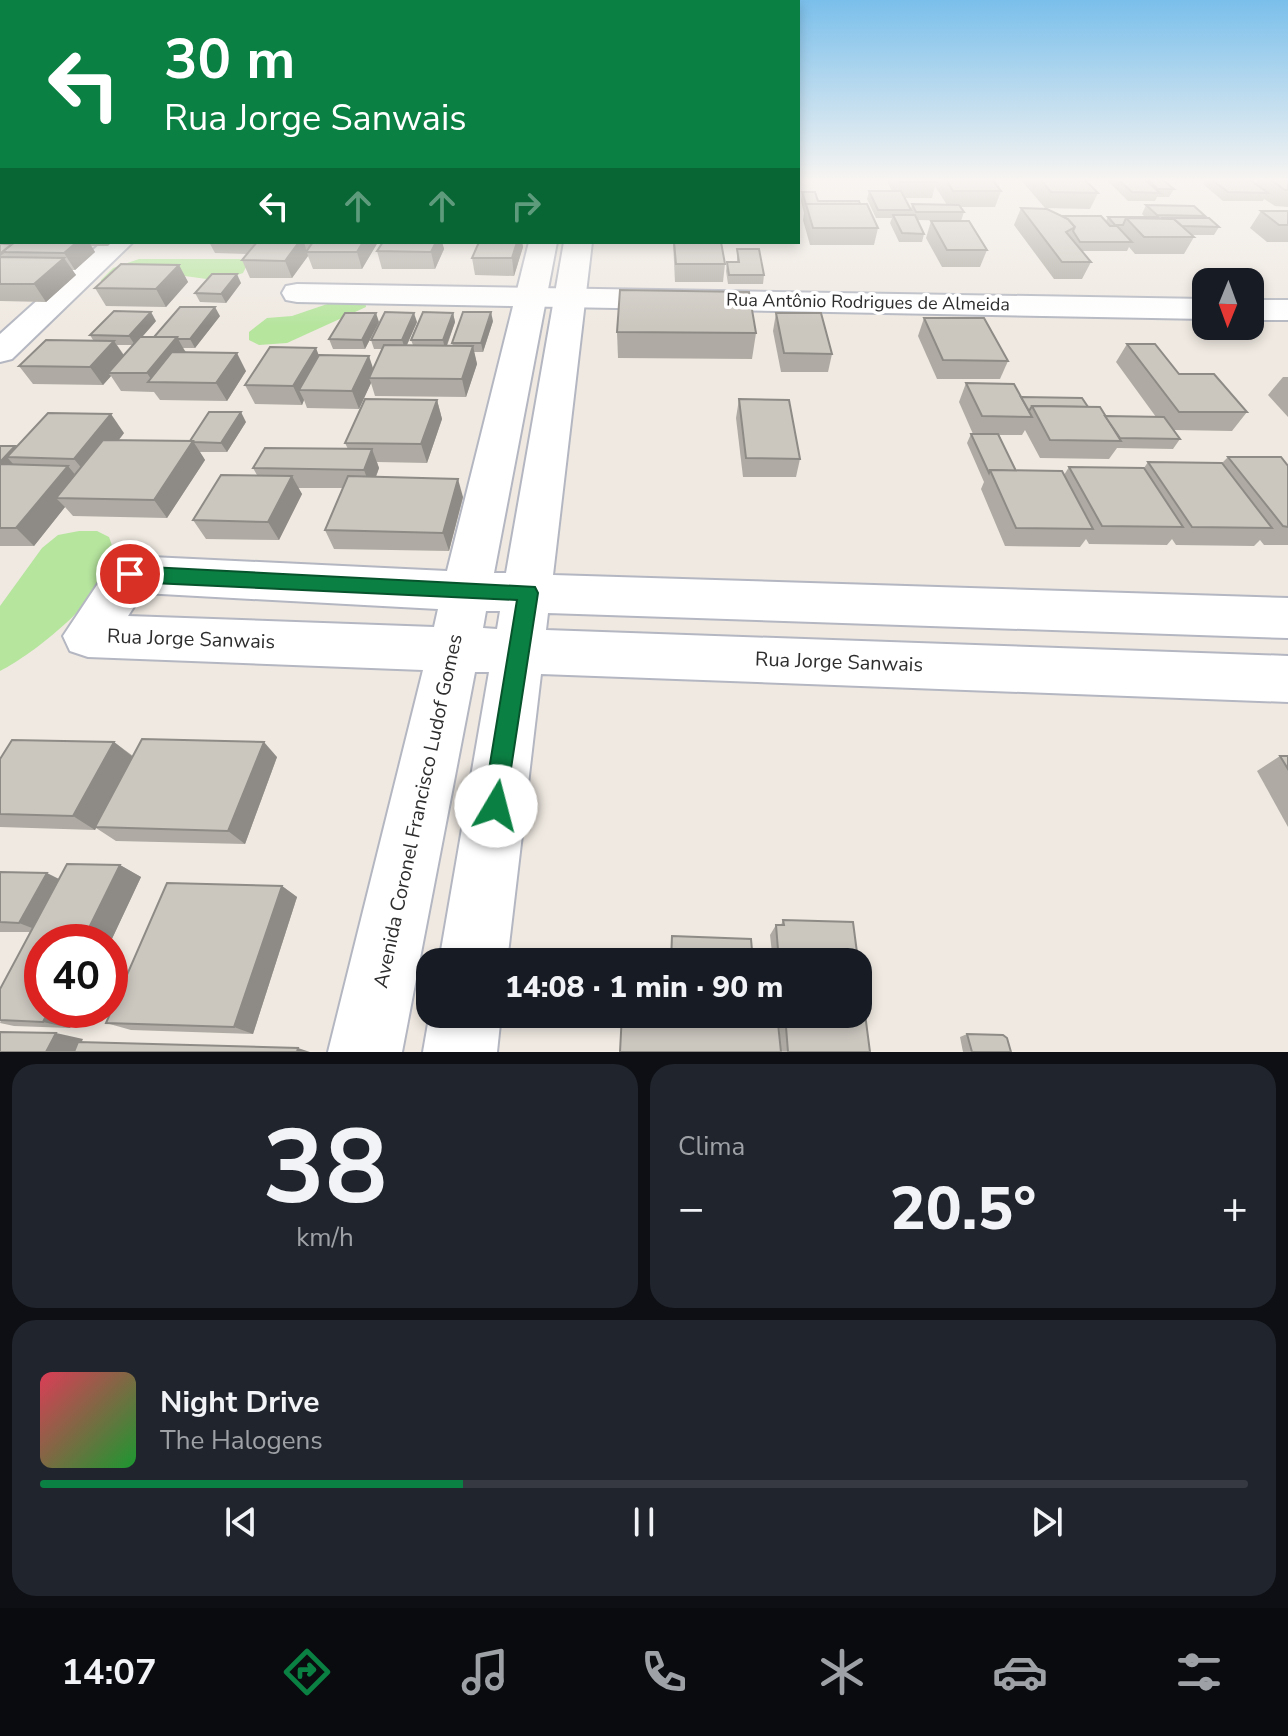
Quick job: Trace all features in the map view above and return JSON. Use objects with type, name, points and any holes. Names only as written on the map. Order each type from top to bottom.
[{"type":"street","points":[[0,352],[117,244]]},
{"type":"street","name":"Avenida Coronel Francisco Ludof Gomes","points":[[475,948],[528,593],[549,296],[543,244]]},
{"type":"street","name":"Avenida Coronel Francisco Ludof Gomes","points":[[365,1052],[466,591],[549,296],[577,244]]},
{"type":"street","name":"Rua Antônio Rodrigues de Almeida","points":[[297,293],[1192,309]]},
{"type":"street","points":[[1264,310],[1288,310]]},
{"type":"street","name":"Rua Jorge Sanwais","points":[[1288,618],[466,591],[130,574],[88,636],[518,649],[1288,679]]},
{"type":"street","points":[[460,1052],[463,1028]]},
{"type":"green space","points":[[139,259],[249,261],[243,273],[221,281],[163,273],[101,286],[101,280],[113,268]]},
{"type":"green space","points":[[342,299],[365,300],[366,307],[287,343],[259,345],[249,340],[249,332],[267,318],[292,316]]},
{"type":"green space","points":[[97,531],[109,537],[113,555],[106,577],[65,624],[0,671],[0,606],[42,548],[58,535]]},
{"type":"building","points":[[900,228],[921,228],[924,234],[902,233]]},
{"type":"building","points":[[935,228],[973,228],[987,250],[947,250]]},
{"type":"building","points":[[1036,228],[1073,228],[1066,232],[1091,262],[1062,262]]},
{"type":"building","points":[[1074,228],[1119,228],[1132,242],[1080,242],[1073,231]]},
{"type":"building","points":[[1136,228],[1184,228],[1194,237],[1144,237]]},
{"type":"building","points":[[0,244],[12,244],[0,255]]},
{"type":"building","points":[[12,244],[75,244],[64,253],[2,252]]},
{"type":"building","points":[[255,244],[298,244],[285,261],[242,260]]},
{"type":"building","points":[[312,244],[362,244],[357,252],[306,252]]},
{"type":"building","points":[[382,244],[435,244],[431,252],[377,251]]},
{"type":"building","points":[[478,244],[516,244],[512,258],[472,258]]},
{"type":"building","points":[[674,244],[721,244],[725,264],[676,264]]},
{"type":"building","points":[[737,249],[759,249],[764,275],[729,275],[727,262],[739,262]]},
{"type":"building","points":[[0,257],[64,258],[34,284],[0,284]]},
{"type":"building","points":[[121,264],[179,265],[156,289],[95,288]]},
{"type":"building","points":[[212,274],[237,274],[221,294],[195,293]]},
{"type":"building","points":[[620,290],[749,292],[756,333],[617,332]]},
{"type":"building","points":[[180,307],[215,307],[190,339],[154,337]]},
{"type":"building","points":[[114,311],[151,312],[129,336],[90,335]]},
{"type":"building","points":[[385,312],[414,313],[402,340],[371,340]]},
{"type":"building","points":[[423,312],[453,313],[443,340],[411,340]]},
{"type":"building","points":[[463,312],[491,312],[481,343],[452,343]]},
{"type":"building","points":[[345,313],[376,313],[362,340],[329,339]]},
{"type":"building","points":[[776,313],[821,313],[832,354],[784,353]]},
{"type":"building","points":[[924,318],[984,318],[1008,361],[943,360]]},
{"type":"building","points":[[140,337],[177,337],[147,373],[108,373]]},
{"type":"building","points":[[46,340],[114,341],[90,367],[19,366]]},
{"type":"building","points":[[1127,344],[1155,344],[1179,374],[1214,374],[1247,412],[1179,412]]},
{"type":"building","points":[[384,345],[473,346],[462,379],[369,378]]},
{"type":"building","points":[[270,347],[316,348],[293,386],[245,385]]},
{"type":"building","points":[[172,352],[237,353],[216,383],[148,382]]},
{"type":"building","points":[[319,355],[369,356],[352,391],[299,390]]},
{"type":"building","points":[[966,383],[1014,384],[1032,417],[982,416]]},
{"type":"building","points":[[1021,397],[1082,398],[1088,407],[1032,406],[1029,411]]},
{"type":"building","points":[[365,399],[437,400],[421,444],[345,443]]},
{"type":"building","points":[[739,399],[789,400],[800,459],[746,458]]},
{"type":"building","points":[[1032,406],[1100,407],[1121,441],[1050,440]]},
{"type":"building","points":[[209,412],[241,412],[221,443],[190,441]]},
{"type":"building","points":[[48,413],[111,414],[74,459],[7,457]]},
{"type":"building","points":[[1105,416],[1164,417],[1180,439],[1120,438]]},
{"type":"building","points":[[971,434],[998,434],[1016,471],[990,470],[989,473]]},
{"type":"building","points":[[103,440],[193,441],[154,500],[56,498]]},
{"type":"building","points":[[0,446],[15,446],[0,462]]},
{"type":"building","points":[[265,448],[372,449],[364,470],[253,468]]},
{"type":"building","points":[[1228,457],[1281,457],[1288,466],[1288,527],[1283,526]]},
{"type":"building","points":[[1148,462],[1222,463],[1272,528],[1192,527]]},
{"type":"building","points":[[0,464],[68,466],[16,528],[0,528]]},
{"type":"building","points":[[1069,467],[1144,468],[1183,527],[1102,526]]},
{"type":"building","points":[[990,470],[1062,471],[1093,529],[1016,528]]},
{"type":"building","points":[[221,475],[292,476],[268,522],[193,520]]},
{"type":"building","points":[[348,476],[458,479],[443,533],[325,530]]},
{"type":"building","points":[[142,739],[264,742],[228,831],[95,827]]},
{"type":"building","points":[[12,740],[114,742],[73,816],[0,814],[0,759]]},
{"type":"building","points":[[1280,756],[1288,756],[1288,769]]},
{"type":"building","points":[[67,864],[120,865],[91,924],[35,924]]},
{"type":"building","points":[[0,872],[47,873],[19,923],[0,922]]},
{"type":"building","points":[[167,883],[282,886],[234,1027],[128,1024],[128,973]]},
{"type":"building","points":[[783,920],[853,922],[856,948],[778,948],[776,925],[784,925]]},
{"type":"building","points":[[672,936],[751,939],[752,948],[672,948]]},
{"type":"building","points":[[24,944],[24,1021],[0,1020],[0,989]]},
{"type":"building","points":[[621,1028],[778,1028],[781,1052],[620,1052]]},
{"type":"building","points":[[786,1028],[867,1028],[870,1052],[788,1052]]},
{"type":"building","points":[[0,1032],[56,1033],[46,1052],[0,1052]]},
{"type":"building","points":[[967,1034],[1003,1035],[1011,1052],[972,1052]]},
{"type":"building","points":[[78,1042],[298,1048],[297,1052],[74,1052]]},
{"type":"route","points":[[130,574],[528,593],[496,806]]}]
